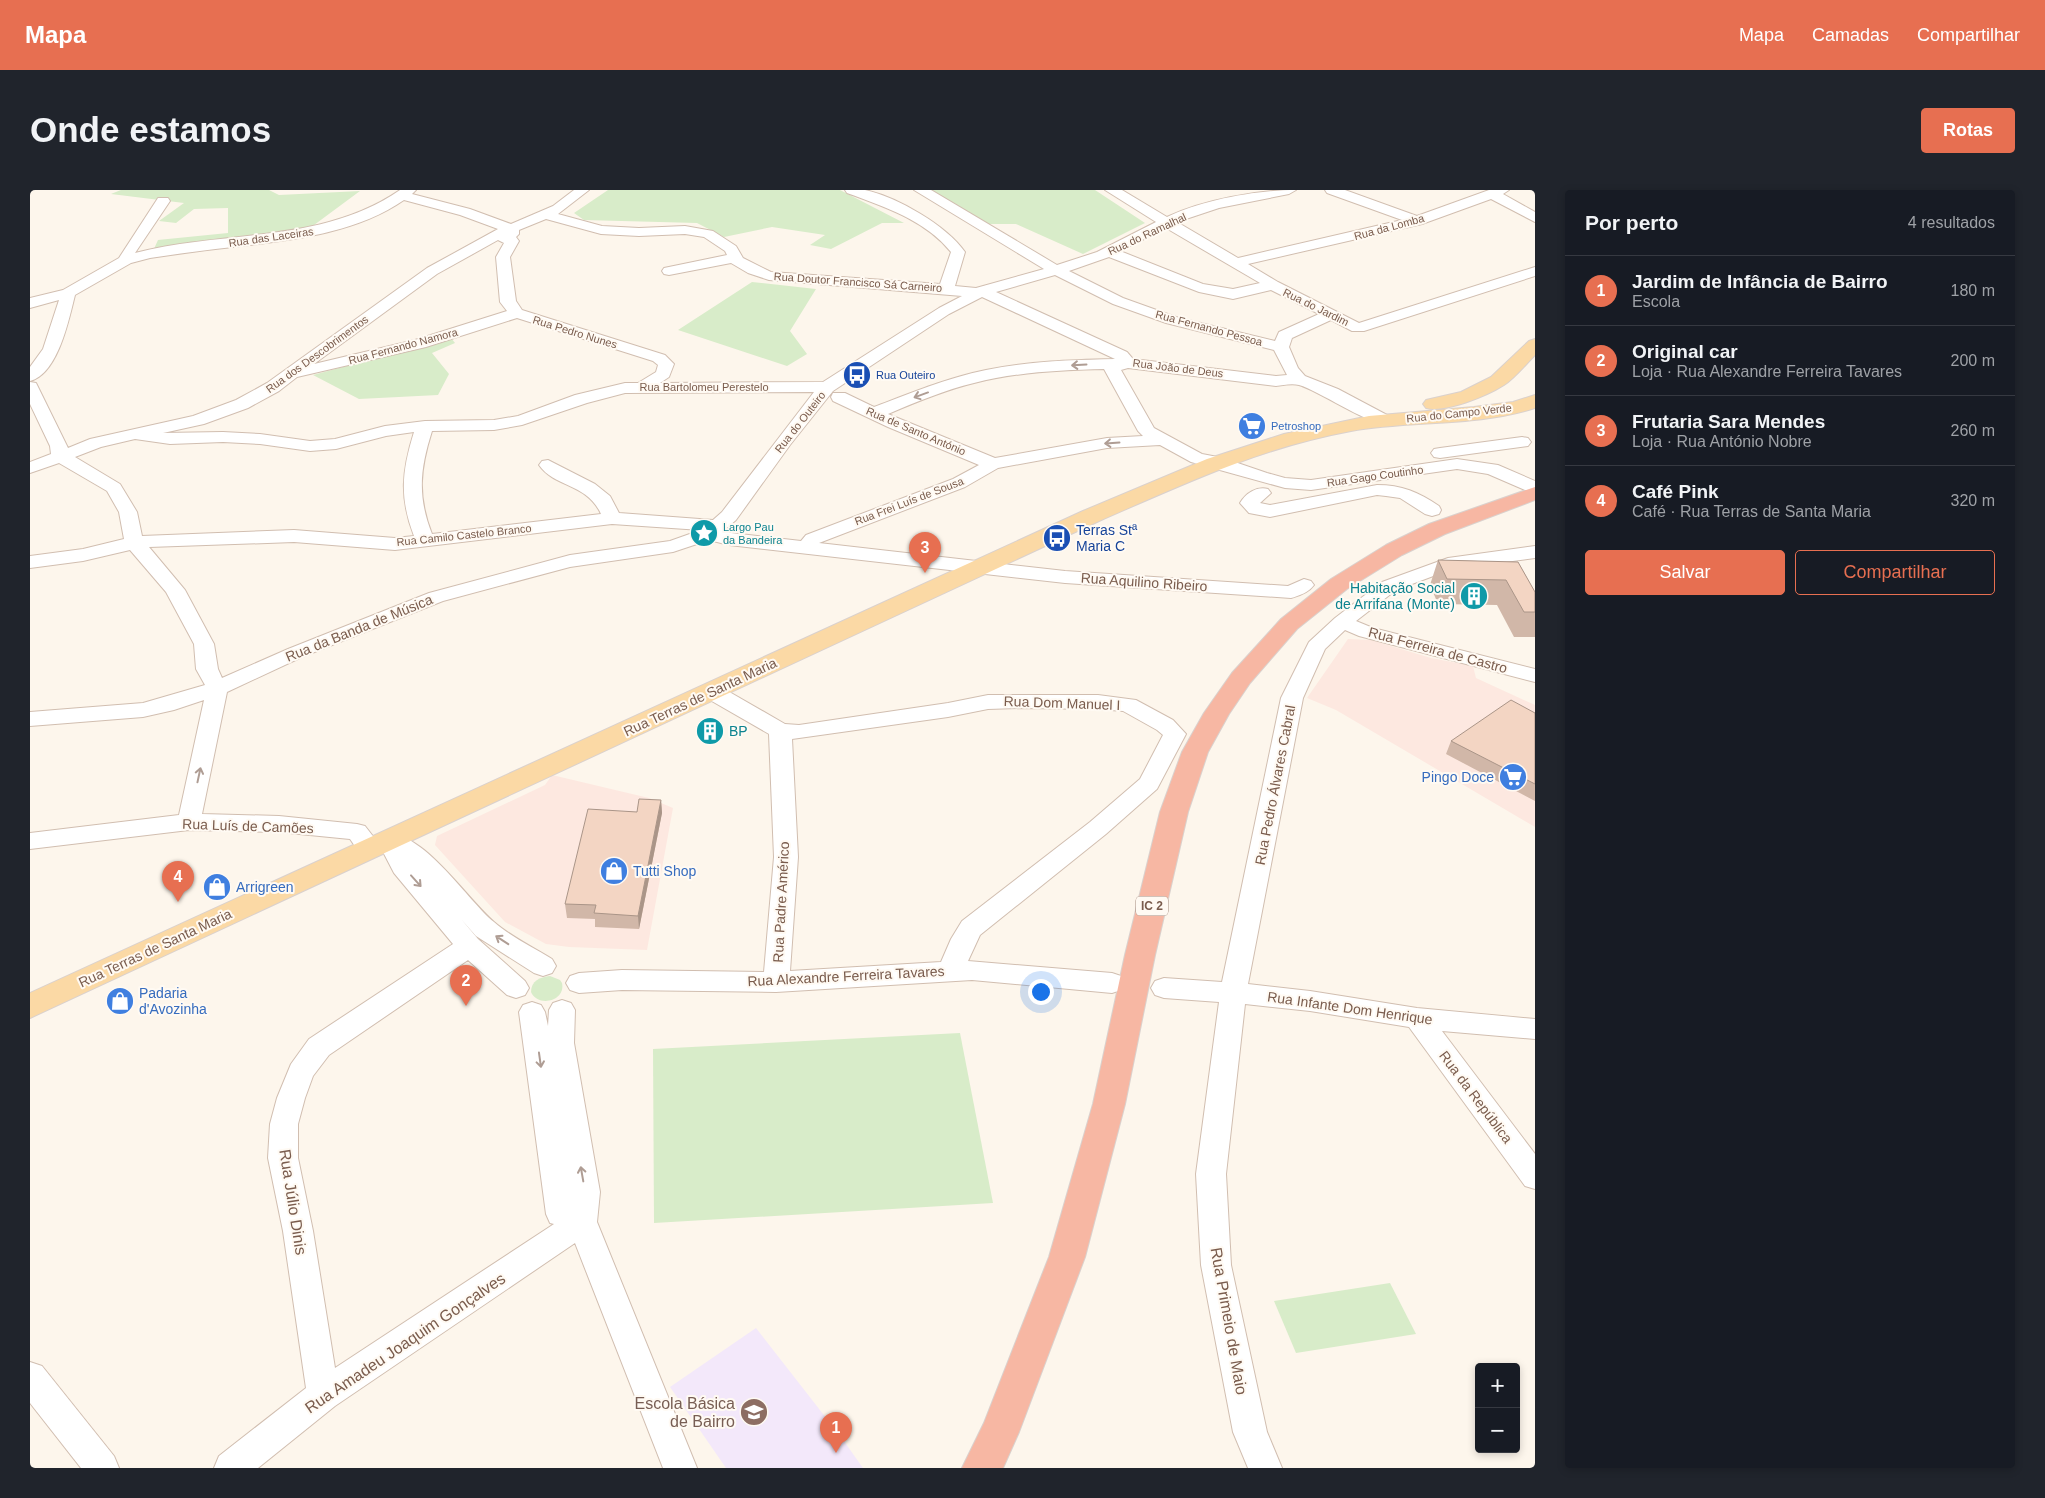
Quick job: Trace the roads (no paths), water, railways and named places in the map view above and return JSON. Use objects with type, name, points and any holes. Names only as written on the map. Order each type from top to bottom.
[{"type":"highway","name":"IC 2","points":[[982,1468],[1000,1432],[1067,1257],[1109,1104],[1140,955],[1174,812],[1199,744],[1217,712],[1240,678],[1290,624],[1339,584],[1394,550],[1437,528],[1532,495]]},
{"type":"highway","name":"IC 2","points":[[1000,1468],[1016,1436],[1081,1260],[1124,1106],[1186,815],[1209,756],[1228,716],[1251,682],[1300,629],[1348,588],[1402,553],[1444,532],[1532,495]]},
{"type":"main road","name":"Rua do Campo Verde","points":[[1381,420],[1393,413],[1467,396],[1483,389],[1498,381],[1535,345]]},
{"type":"main road","points":[[1508,372],[1526,370],[1535,372]]},
{"type":"main road","name":"Rua do Campo Verde","points":[[1483,389],[1485,398],[1490,401],[1504,405],[1529,403]]},
{"type":"main road","name":"Rua do Campo Verde","points":[[1381,420],[1463,416],[1529,403]]},
{"type":"main road","name":"Rua Terras de Santa Maria","points":[[30,1006],[712,691],[961,569],[1217,462],[1256,448],[1310,433],[1381,420]]},
{"type":"street","name":"Rua dos Descobrimentos","points":[[30,468],[96,443],[139,435],[198,420],[242,404],[273,387],[432,271],[470,248],[507,238],[566,203],[582,190]]},
{"type":"street","points":[[852,190],[907,211],[950,242],[958,252],[946,289]]},
{"type":"street","name":"Rua Fernando Pessoa","points":[[920,190],[1056,270],[1118,300],[1171,320],[1281,347]]},
{"type":"street","name":"Rua do Jardim","points":[[1112,190],[1274,285],[1358,328],[1535,271]]},
{"type":"street","name":"Rua do Ramalhal","points":[[1006,283],[1056,270],[1109,252],[1166,222],[1216,206],[1289,190]]},
{"type":"street","points":[[1332,190],[1417,221]]},
{"type":"street","name":"Rua da Lomba","points":[[1235,263],[1417,221],[1497,192],[1535,218]]},
{"type":"street","points":[[406,193],[465,212],[507,238]]},
{"type":"street","name":"Rua das Laceiras","points":[[30,304],[68,293],[126,260],[149,254],[317,231],[369,214],[406,193]]},
{"type":"street","points":[[126,260],[128,253],[163,201]]},
{"type":"street","points":[[907,211],[945,205]]},
{"type":"street","name":"Rua Doutor Francisco Sá Carneiro","points":[[546,215],[601,230],[640,232],[685,230],[708,234],[731,249],[737,261],[752,270],[769,276],[979,292]]},
{"type":"street","name":"Rua Pedro Nunes","points":[[507,238],[503,257],[508,302],[517,313],[659,358],[666,364],[663,374],[644,386]]},
{"type":"street","points":[[1109,252],[1199,288],[1233,294],[1248,293],[1274,285]]},
{"type":"street","points":[[669,271],[735,258]]},
{"type":"street","name":"Rua do Outeiro","points":[[706,533],[735,509],[784,441],[833,392],[944,310],[979,292],[1006,283]]},
{"type":"street","name":"Rua João de Deus","points":[[979,292],[1121,355],[1128,363],[1276,381],[1299,380],[1346,400],[1381,420]]},
{"type":"street","points":[[30,376],[40,369],[52,348],[68,293]]},
{"type":"street","name":"Rua Fernando Namora","points":[[289,375],[420,344],[517,313]]},
{"type":"street","points":[[1299,380],[1291,370],[1281,347],[1285,335],[1330,315]]},
{"type":"street","points":[[874,413],[924,394],[985,375],[1037,367],[1128,363]]},
{"type":"street","points":[[1128,363],[1111,367],[1147,431],[1161,440]]},
{"type":"street","name":"Rua Bartolomeu Perestelo","points":[[139,435],[170,439],[223,437],[260,439],[310,446],[336,444],[385,431],[425,426],[494,425],[522,420],[581,400],[625,388],[644,386],[833,392]]},
{"type":"street","points":[[30,387],[59,446],[60,456],[114,488],[128,512],[134,542],[175,590],[204,644],[207,669],[217,688],[189,822]]},
{"type":"street","name":"Rua de Santo António","points":[[833,392],[874,413],[993,464]]},
{"type":"street","points":[[425,426],[413,463],[412,500],[426,540]]},
{"type":"street","name":"Rua Frei Luís de Sousa","points":[[806,547],[813,539],[959,483],[993,464],[1055,451],[1106,443],[1161,440],[1197,458],[1217,462]]},
{"type":"street","points":[[1322,471],[1365,470],[1522,442]]},
{"type":"street","name":"Rua Gago Coutinho","points":[[1217,462],[1285,483],[1310,485],[1365,470],[1404,472],[1456,464],[1492,469],[1532,495]]},
{"type":"street","points":[[548,465],[569,479],[589,488],[604,500],[612,518]]},
{"type":"street","points":[[1395,490],[1404,472]]},
{"type":"street","points":[[1262,493],[1249,503],[1256,509],[1270,512],[1377,490],[1395,490],[1407,493],[1432,510]]},
{"type":"street","name":"Rua Camilo Castelo Branco","points":[[30,562],[114,549],[134,542],[294,536],[395,544],[612,518],[673,523],[729,539],[806,547]]},
{"type":"street","points":[[673,523],[706,533]]},
{"type":"street","name":"Rua da Banda de Música","points":[[30,719],[143,710],[217,688],[287,656],[436,597],[570,561],[673,546],[706,533]]},
{"type":"street","name":"Rua Aquilino Ribeiro","points":[[806,547],[961,569],[1065,577],[1291,592],[1304,585]]},
{"type":"street","name":"Rua Pedro Álvares Cabral","points":[[1233,993],[1292,698],[1316,646],[1342,622],[1389,586],[1448,564],[1535,552]]},
{"type":"street","points":[[1499,558],[1517,575]]},
{"type":"street","name":"Rua Ferreira de Castro","points":[[1342,622],[1366,632],[1535,676]]},
{"type":"street","points":[[712,691],[780,731]]},
{"type":"street","name":"Rua Dom Manuel I","points":[[780,731],[799,732],[948,710],[988,702],[1022,701],[1098,702],[1128,705],[1165,725],[1175,734],[1149,784],[1098,828],[971,928],[950,971]]},
{"type":"street","name":"Rua Padre Américo","points":[[776,982],[786,857],[780,731]]},
{"type":"street","name":"Rua Luís de Camões","points":[[30,841],[189,822],[279,824],[357,832],[379,845]]},
{"type":"street","points":[[379,845],[403,867],[469,946],[516,988]]},
{"type":"street","points":[[379,845],[415,854],[485,929],[543,966]]},
{"type":"street","name":"Rua Júlio Dinis","points":[[323,1396],[300,1249],[283,1158],[284,1124],[291,1098],[301,1072],[319,1047],[469,946]]},
{"type":"street","points":[[543,966],[553,966],[570,971],[576,976],[579,984],[576,998],[562,1010],[542,1014],[532,1012],[518,1003],[516,988],[525,974],[543,966]]},
{"type":"street","name":"Rua Alexandre Ferreira Tavares","points":[[579,984],[622,980],[776,982],[972,970],[1112,983]]},
{"type":"street","name":"Rua Infante Dom Henrique","points":[[1164,988],[1310,1001],[1417,1018],[1535,1028]]},
{"type":"street","name":"Rua Primeio de Maio","points":[[1233,993],[1210,1174],[1216,1265],[1250,1432],[1265,1468]]},
{"type":"street","points":[[562,1010],[560,1043],[585,1192],[582,1222],[680,1468]]},
{"type":"street","points":[[532,1012],[561,1214],[582,1222]]},
{"type":"street","name":"Rua da República","points":[[1417,1018],[1535,1177]]},
{"type":"street","name":"Rua Amadeu Joaquim Gonçalves","points":[[231,1468],[323,1396],[582,1222]]},
{"type":"street","points":[[30,1377],[102,1468]]},
{"type":"place","name":"Rua Outeiro","points":[[857,375]]},
{"type":"place","name":"Petroshop","points":[[1252,426]]},
{"type":"place","name":"Largo Pau da Bandeira","points":[[704,533]]},
{"type":"place","name":"Terras Stª Maria C","points":[[1057,538]]},
{"type":"place","name":"Frutaria Sara Mendes","points":[[925,573]]},
{"type":"place","name":"Habitação Social de Arrifana (Monte)","points":[[1474,596]]},
{"type":"place","name":"BP","points":[[710,731]]},
{"type":"place","name":"Pingo Doce","points":[[1513,777]]},
{"type":"place","name":"Tutti Shop","points":[[614,871]]},
{"type":"place","name":"Arrigreen","points":[[217,887]]},
{"type":"place","name":"Café Pink","points":[[178,902]]},
{"type":"place","name":"Padaria d'Avozinha","points":[[120,1001]]},
{"type":"place","name":"Original car","points":[[466,1006]]},
{"type":"place","name":"Escola Básica de Bairro","points":[[754,1412]]},
{"type":"place","name":"Jardim de Infância de Bairro","points":[[836,1453]]}]
